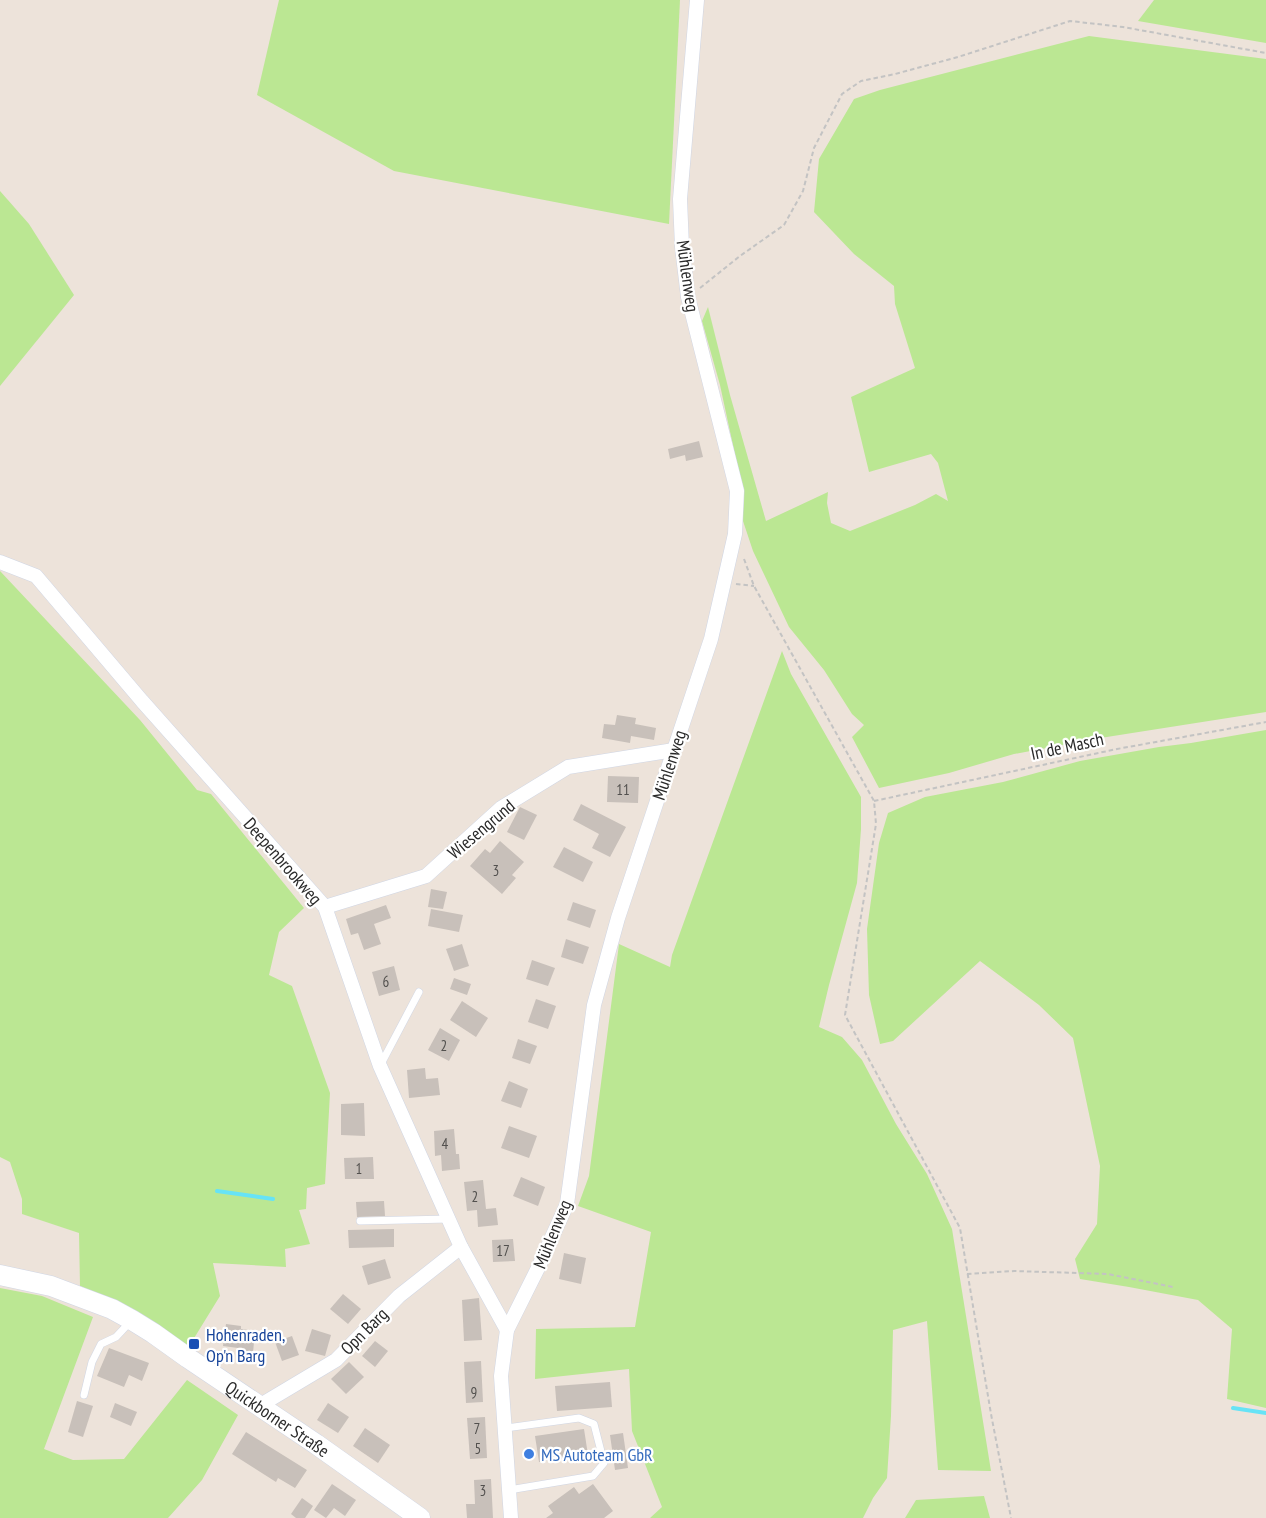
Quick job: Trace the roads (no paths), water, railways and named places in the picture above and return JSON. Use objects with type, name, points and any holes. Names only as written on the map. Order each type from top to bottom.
[{"type":"main road","name":"Quickborner Straße","points":[[0,1275],[51,1286],[112,1309],[132,1320],[420,1518]]},
{"type":"street","name":"Mühlenweg","points":[[511,1518],[501,1376],[507,1330],[567,1204],[594,1005],[618,918],[711,639],[735,534],[737,490],[688,297],[682,247],[680,200],[697,0]]},
{"type":"street","name":"Deepenbrookweg","points":[[0,562],[36,576],[142,701],[324,907],[380,1066],[461,1247],[507,1330]]},
{"type":"street","name":"Wiesengrund","points":[[324,907],[426,876],[501,808],[568,766],[674,750]]},
{"type":"street","name":"Opn Barg","points":[[259,1406],[336,1360],[399,1296],[461,1247]]},
{"type":"lane","points":[[380,1066],[419,992]]},
{"type":"lane","points":[[360,1221],[449,1219]]},
{"type":"lane","points":[[84,1395],[92,1362],[101,1344],[116,1337],[132,1320]]},
{"type":"lane","points":[[506,1428],[579,1418],[594,1424],[604,1462],[593,1476],[509,1490]]},
{"type":"waterway","points":[[217,1191],[273,1199]]},
{"type":"waterway","points":[[1233,1408],[1266,1413]]},
{"type":"place","name":"Hohenraden, Op'n Barg","points":[[194,1344]]},
{"type":"place","name":"MS Autoteam GbR","points":[[529,1454]]}]
